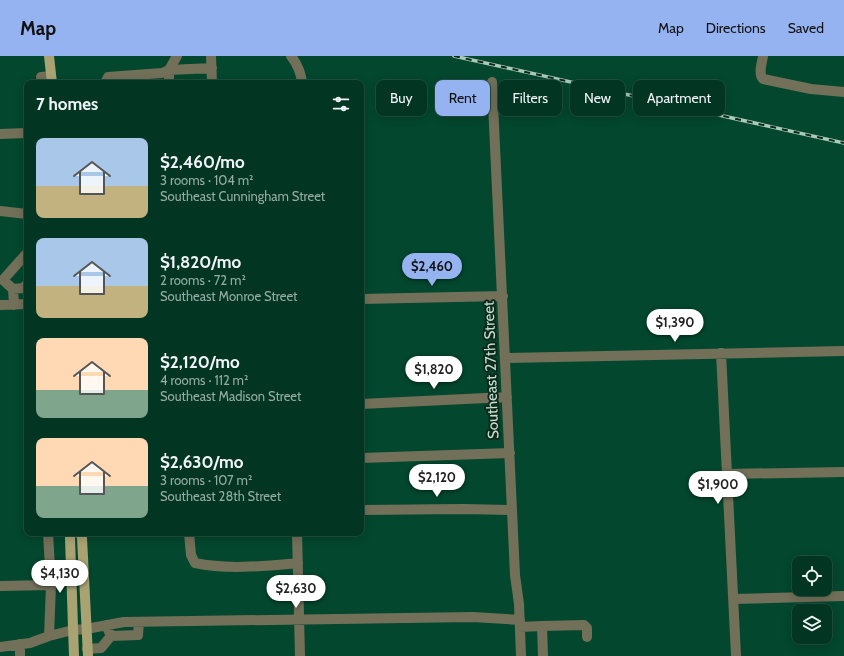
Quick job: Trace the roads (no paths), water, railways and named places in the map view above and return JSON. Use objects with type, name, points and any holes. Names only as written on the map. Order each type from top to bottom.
[{"type":"main road","points":[[48,79],[49,56]]},
{"type":"main road","points":[[70,536],[74,656]]},
{"type":"main road","points":[[81,536],[87,652]]},
{"type":"street","points":[[107,80],[108,77],[162,74],[168,70],[177,56]]},
{"type":"street","points":[[211,56],[212,80]]},
{"type":"street","points":[[291,56],[298,64],[302,75],[302,80]]},
{"type":"street","points":[[763,56],[760,74],[763,79],[816,90],[844,92]]},
{"type":"street","points":[[168,70],[212,68]]},
{"type":"street","points":[[168,70],[169,80]]},
{"type":"street","name":"Southeast 27th Street","points":[[492,82],[515,575],[519,604],[521,656]]},
{"type":"street","points":[[0,134],[24,133]]},
{"type":"street","points":[[0,211],[24,214]]},
{"type":"street","points":[[14,305],[13,289],[3,280],[24,256]]},
{"type":"street","points":[[13,289],[24,287]]},
{"type":"street","points":[[364,299],[503,296]]},
{"type":"street","points":[[0,305],[24,304]]},
{"type":"street","points":[[506,358],[844,351]]},
{"type":"street","points":[[721,353],[736,656]]},
{"type":"street","points":[[364,404],[507,397]]},
{"type":"street","points":[[364,458],[510,453]]},
{"type":"street","points":[[727,474],[844,472]]},
{"type":"street","points":[[364,510],[512,510]]},
{"type":"street","points":[[48,536],[51,585],[49,636]]},
{"type":"street","points":[[188,536],[190,555],[195,563],[209,566],[231,567],[298,563]]},
{"type":"street","points":[[297,536],[300,656]]},
{"type":"street","points":[[0,586],[51,585]]},
{"type":"street","points":[[733,599],[844,596]]},
{"type":"street","points":[[0,647],[30,643],[49,636],[73,630],[124,622],[473,617],[542,626],[584,625],[587,628],[587,637]]},
{"type":"street","points":[[111,636],[138,636],[139,622]]},
{"type":"street","points":[[106,625],[111,636]]},
{"type":"street","points":[[542,626],[543,656]]},
{"type":"street","points":[[87,652],[101,652],[111,636]]},
{"type":"street","points":[[20,644],[20,656]]},
{"type":"railway","points":[[454,56],[844,143]]}]
